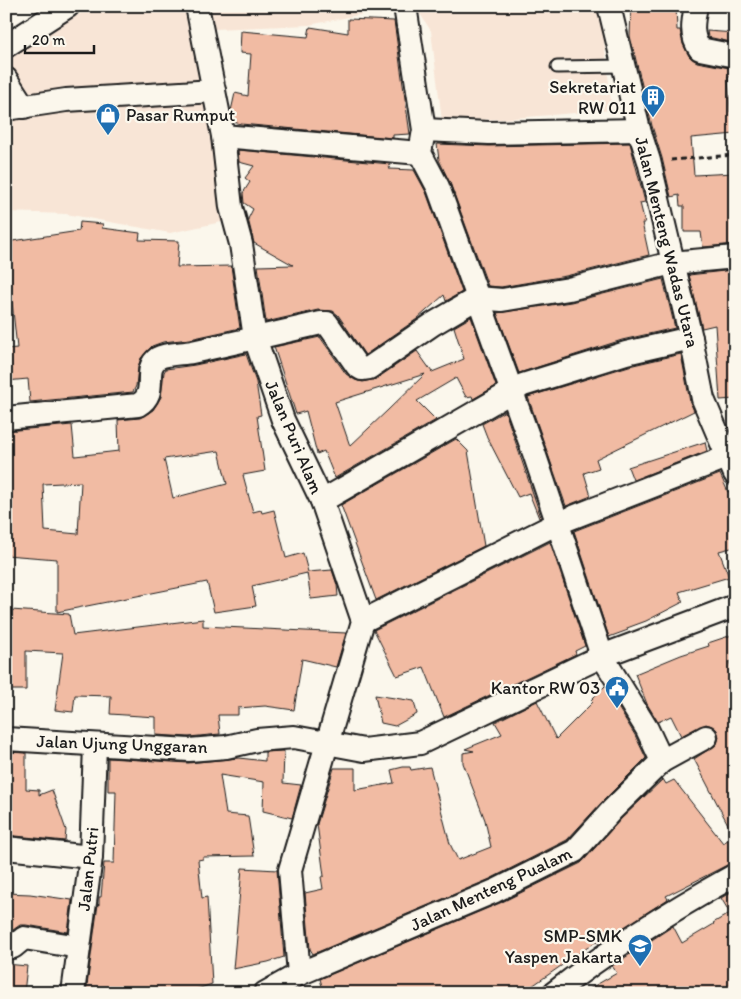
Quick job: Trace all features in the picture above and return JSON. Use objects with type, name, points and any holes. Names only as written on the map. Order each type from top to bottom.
[{"type":"street","points":[[6,46],[68,6]]},
{"type":"street","name":"Jalan Puri Alam","points":[[197,6],[223,136],[231,207],[241,244],[255,338],[283,420],[322,501],[363,621]]},
{"type":"street","points":[[405,6],[424,130],[420,153],[438,187],[558,523],[602,656],[647,729],[662,761]]},
{"type":"street","name":"Jalan Menteng Wadas Utara","points":[[609,6],[639,130],[649,161],[691,338],[703,399],[731,466]]},
{"type":"street","points":[[696,6],[692,24],[696,44],[705,51],[735,56]]},
{"type":"street","points":[[6,79],[15,108],[66,100],[214,91]]},
{"type":"street","points":[[424,130],[489,133],[639,130]]},
{"type":"street","points":[[223,136],[420,153]]},
{"type":"street","points":[[6,418],[138,405],[146,400],[152,365],[160,357],[321,323],[327,323],[357,366],[362,369],[369,368],[433,324],[477,298],[502,300],[569,289],[672,263],[735,257]]},
{"type":"street","points":[[322,501],[523,385],[626,352],[691,338]]},
{"type":"street","points":[[299,974],[290,870],[363,621],[558,523],[731,466]]},
{"type":"street","name":"Jalan Ujung Unggaran","points":[[6,739],[189,750],[226,747],[258,740],[294,737],[364,750],[420,742],[602,656],[735,606]]},
{"type":"street","name":"Jalan Menteng Pualam","points":[[265,993],[299,974],[495,891],[575,851],[612,810],[662,761],[706,737]]},
{"type":"street","name":"Jalan Putri","points":[[73,993],[92,858],[95,745]]},
{"type":"street","points":[[6,848],[92,858]]},
{"type":"street","points":[[554,993],[587,966],[704,892],[735,875]]},
{"type":"street","points":[[6,948],[13,947],[24,938],[79,947]]},
{"type":"lane","points":[[557,67],[623,66]]},
{"type":"path","points":[[649,161],[735,156]]},
{"type":"shaded area","name":"Pasar Rumput","points":[[92,6],[403,6],[309,25],[190,30],[226,221],[170,233],[66,214],[6,212],[6,60]]},
{"type":"shaded area","points":[[415,6],[600,6],[612,110],[502,119],[442,121],[431,31]]},
{"type":"building","points":[[631,6],[676,6],[677,30],[680,30],[683,44],[689,56],[697,62],[735,69],[735,76],[728,77],[730,112],[735,112],[735,134],[691,138],[694,175],[735,173],[735,244],[703,247],[701,232],[684,232],[684,206],[680,206],[679,195],[671,197],[630,36]]},
{"type":"building","points":[[348,19],[394,21],[410,134],[393,135],[393,138],[233,122],[231,111],[235,93],[248,96],[251,54],[240,53],[241,31],[308,37],[310,27],[348,33]]},
{"type":"building","points":[[707,31],[735,33],[735,43],[708,37]]},
{"type":"building","points":[[630,143],[645,202],[640,203],[645,223],[642,223],[649,255],[566,276],[501,287],[488,286],[450,183],[439,160],[437,144],[489,146]]},
{"type":"building","points":[[238,150],[390,164],[389,169],[414,170],[426,192],[462,292],[446,301],[444,295],[417,319],[365,355],[338,315],[333,311],[318,310],[266,322],[258,266],[293,265],[254,243],[248,219],[253,209],[244,203],[243,193],[250,182],[245,178],[254,166],[239,162]]},
{"type":"building","points":[[80,222],[103,224],[102,228],[140,233],[139,240],[179,241],[177,267],[231,266],[240,328],[190,339],[163,342],[152,346],[141,358],[136,386],[133,392],[30,402],[28,379],[6,381],[6,349],[17,348],[12,302],[6,303],[6,242],[79,231]]},
{"type":"building","points":[[733,270],[734,275],[730,275],[735,324],[735,399],[720,400],[715,325],[702,328],[689,275]]},
{"type":"building","points":[[663,279],[675,328],[622,340],[519,373],[497,313],[571,302]]},
{"type":"building","points":[[471,317],[496,386],[473,399],[472,396],[466,397],[456,378],[417,401],[436,420],[335,478],[324,451],[317,454],[306,411],[296,414],[274,347],[320,337],[346,374],[355,380],[363,382],[376,379],[417,351],[432,372],[464,359],[454,327]],"holes":[[[425,374],[350,446],[335,402]]]},
{"type":"building","points":[[246,354],[256,382],[261,415],[257,416],[265,471],[243,475],[253,512],[261,510],[262,513],[274,510],[286,558],[303,553],[308,572],[332,570],[338,596],[311,599],[307,573],[252,586],[256,606],[214,612],[207,582],[57,612],[57,559],[6,555],[6,431],[72,425],[75,456],[119,451],[118,420],[140,418],[153,410],[161,397],[166,369]],"holes":[[[219,451],[227,484],[173,498],[164,459]],[[81,482],[78,534],[45,531],[43,484]]]},
{"type":"building","points":[[681,354],[690,402],[694,411],[596,459],[599,468],[584,473],[591,496],[566,506],[528,397],[629,366]]},
{"type":"building","points":[[505,411],[541,517],[539,518],[529,493],[518,497],[482,424]]},
{"type":"building","points":[[456,439],[468,451],[484,546],[376,600],[341,505]]},
{"type":"building","points":[[705,442],[707,451],[633,480],[628,467]]},
{"type":"building","points":[[720,474],[728,492],[731,491],[735,502],[735,547],[719,551],[729,577],[679,592],[683,602],[646,621],[627,628],[628,630],[609,637],[574,531]]},
{"type":"building","points":[[550,542],[585,646],[575,651],[576,654],[444,717],[424,667],[397,676],[374,630]]},
{"type":"building","points":[[11,610],[69,614],[73,635],[203,619],[203,626],[346,633],[336,667],[302,659],[294,710],[265,706],[238,708],[238,715],[218,715],[220,734],[189,737],[156,735],[156,717],[110,714],[111,696],[75,695],[73,712],[55,710],[63,653],[26,651],[26,690],[7,690],[6,645],[9,645]]},
{"type":"building","points":[[735,634],[735,660],[729,662],[735,676],[735,862],[666,896],[668,899],[599,944],[597,941],[522,993],[324,993],[320,979],[500,903],[581,863],[621,819],[663,779],[666,784],[674,780],[723,843],[734,836],[694,759],[717,744],[719,737],[717,730],[706,724],[681,736],[671,716],[658,722],[647,704],[635,674],[709,646],[708,643]]},
{"type":"building","points":[[605,686],[635,735],[646,758],[567,840],[490,879],[313,954],[310,949],[305,893],[323,889],[321,877],[324,876],[317,824],[334,768],[355,768],[355,790],[394,783],[391,770],[403,767],[410,767],[411,770],[430,767],[450,844],[458,860],[491,847],[485,820],[463,763],[463,753],[474,751],[465,749],[502,734],[495,722],[537,701],[556,739],[593,702],[591,700]]},
{"type":"building","points":[[375,695],[414,701],[417,714],[395,726],[381,723]]},
{"type":"building","points":[[284,751],[283,783],[301,785],[292,818],[263,811],[264,782],[220,775],[226,814],[248,816],[254,856],[203,857],[203,859],[198,860],[202,898],[207,897],[212,984],[186,993],[86,993],[99,897],[101,897],[104,863],[114,863],[116,791],[108,791],[108,758],[188,763],[239,758],[265,761],[265,752]]},
{"type":"building","points":[[6,752],[26,753],[26,789],[39,790],[39,795],[52,790],[66,830],[65,841],[6,835]]},
{"type":"building","points":[[242,868],[277,870],[284,957],[233,969]]},
{"type":"building","points":[[735,890],[735,993],[582,993],[617,973],[612,966],[673,926],[682,943],[714,924],[730,913],[721,898]]},
{"type":"building","points":[[6,893],[30,894],[72,900],[68,932],[26,925],[20,925],[13,930],[6,930]]},
{"type":"building","points":[[6,964],[27,966],[24,993],[6,993]]},
{"type":"place","name":"Sekretariat RW 011","points":[[653,118]]},
{"type":"place","name":"Pasar Rumput","points":[[108,136]]},
{"type":"place","name":"Kantor RW 03","points":[[617,709]]},
{"type":"place","name":"SMP-SMK Yaspen Jakarta","points":[[640,967]]}]
